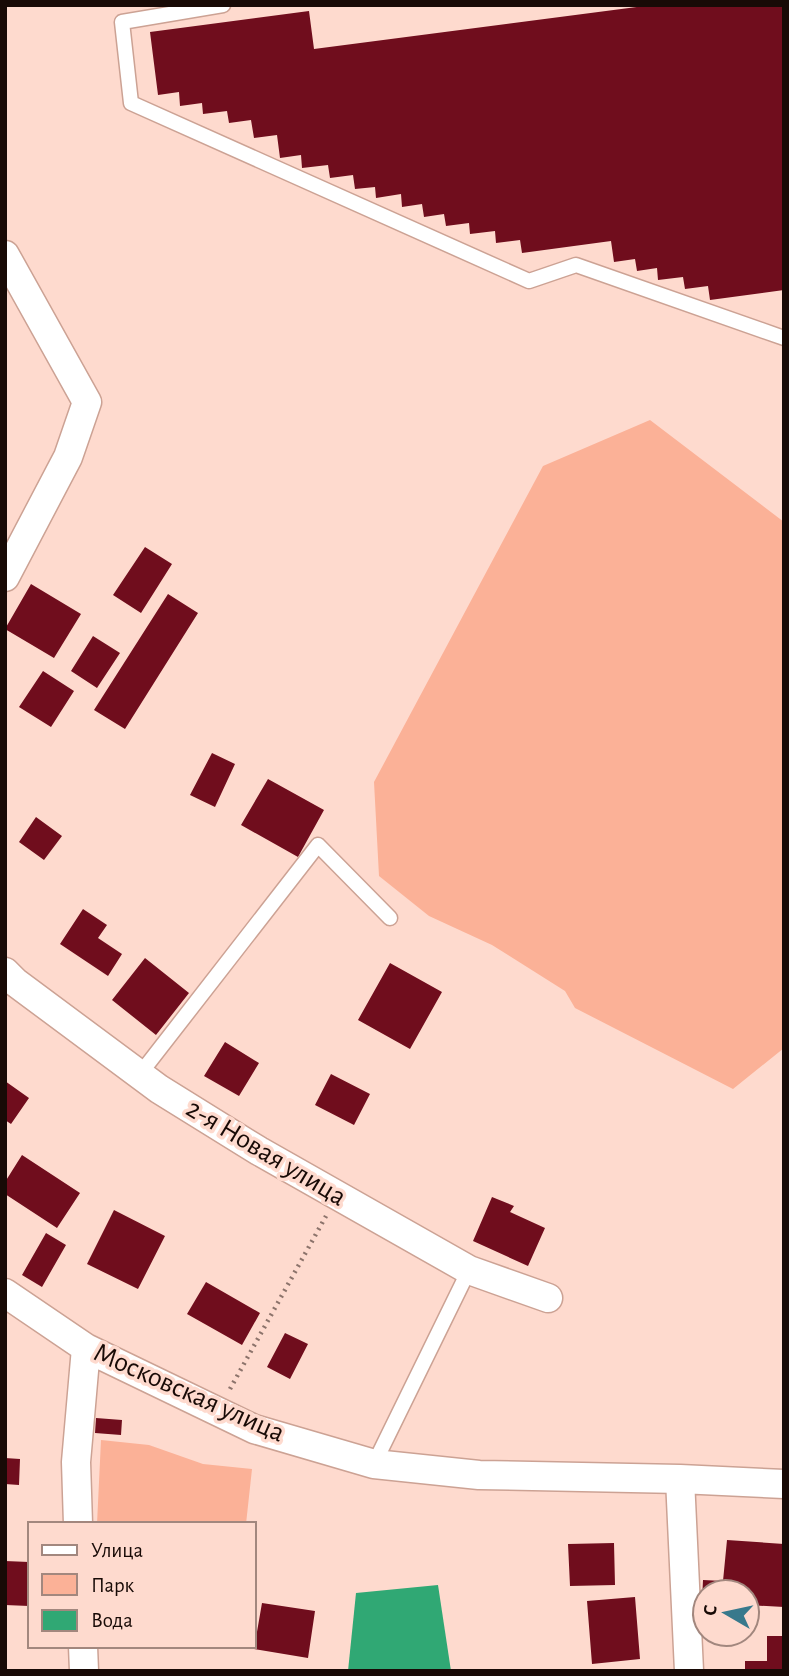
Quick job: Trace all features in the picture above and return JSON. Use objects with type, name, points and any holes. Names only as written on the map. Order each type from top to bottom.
[{"type":"street","points":[[5,255],[87,402],[68,457],[5,577]]},
{"type":"street","name":"2-я Новая улица","points":[[9,983],[140,1074],[259,1151],[468,1270],[548,1298]]},
{"type":"street","name":"Московская улица","points":[[5,1293],[86,1348],[254,1429],[374,1464],[479,1475],[784,1484]]},
{"type":"street","points":[[78,1522],[76,1462],[86,1348]]},
{"type":"street","points":[[680,1479],[689,1671]]},
{"type":"street","points":[[83,1648],[84,1671]]},
{"type":"lane","points":[[223,5],[122,22],[131,103],[529,281],[576,265],[784,338]]},
{"type":"lane","points":[[140,1074],[318,845],[390,918]]},
{"type":"lane","points":[[374,1464],[468,1270]]},
{"type":"path","points":[[218,1411],[337,1196]]},
{"type":"green space","points":[[650,420],[784,522],[784,1048],[733,1089],[575,1008],[565,991],[492,945],[429,916],[379,876],[374,782],[543,466]]},
{"type":"green space","points":[[101,1440],[149,1445],[203,1464],[252,1469],[246,1522],[97,1522]]},
{"type":"water","points":[[438,1585],[451,1671],[348,1671],[356,1593]]},
{"type":"building","points":[[652,5],[784,5],[784,290],[710,300],[708,286],[685,289],[683,277],[658,280],[657,268],[637,271],[635,259],[614,262],[611,241],[522,253],[520,240],[496,243],[495,231],[470,234],[469,223],[446,226],[444,214],[424,217],[422,204],[402,207],[401,194],[376,198],[375,187],[355,189],[353,175],[330,178],[328,165],[302,168],[301,155],[280,158],[277,135],[254,138],[251,120],[229,123],[227,111],[203,114],[202,103],[180,106],[179,92],[158,95],[150,32],[309,11],[314,49]]},
{"type":"building","points":[[145,547],[172,564],[141,613],[113,595]]},
{"type":"building","points":[[31,584],[81,614],[54,658],[5,629]]},
{"type":"building","points":[[168,594],[198,613],[125,729],[94,710]]},
{"type":"building","points":[[93,636],[120,653],[97,688],[71,671]]},
{"type":"building","points":[[43,671],[74,691],[51,727],[19,707]]},
{"type":"building","points":[[212,753],[235,764],[215,807],[190,795]]},
{"type":"building","points":[[268,779],[324,810],[298,857],[241,825]]},
{"type":"building","points":[[36,817],[62,836],[44,860],[19,842]]},
{"type":"building","points":[[83,909],[107,925],[98,938],[122,954],[108,976],[60,944]]},
{"type":"building","points":[[145,958],[189,993],[156,1035],[112,1000]]},
{"type":"building","points":[[390,963],[442,992],[410,1049],[358,1020]]},
{"type":"building","points":[[225,1042],[259,1063],[239,1096],[204,1076]]},
{"type":"building","points":[[331,1074],[370,1094],[354,1125],[315,1105]]},
{"type":"building","points":[[5,1081],[29,1098],[11,1124],[5,1120]]},
{"type":"building","points":[[22,1155],[80,1193],[57,1228],[5,1194],[5,1182]]},
{"type":"building","points":[[492,1197],[514,1206],[510,1212],[545,1228],[528,1266],[473,1241]]},
{"type":"building","points":[[114,1210],[165,1236],[138,1289],[87,1264]]},
{"type":"building","points":[[46,1233],[66,1245],[42,1287],[22,1275]]},
{"type":"building","points":[[206,1282],[260,1313],[242,1345],[187,1314]]},
{"type":"building","points":[[285,1333],[308,1344],[290,1379],[267,1367]]},
{"type":"building","points":[[96,1418],[122,1420],[121,1435],[95,1433]]},
{"type":"building","points":[[5,1458],[20,1459],[19,1485],[5,1484]]},
{"type":"building","points":[[727,1540],[784,1544],[784,1607],[761,1606],[761,1578],[723,1578]]},
{"type":"building","points":[[614,1543],[615,1585],[570,1586],[568,1544]]},
{"type":"building","points":[[5,1561],[28,1562],[28,1606],[5,1605]]},
{"type":"building","points":[[635,1597],[640,1659],[592,1664],[587,1601]]},
{"type":"building","points":[[262,1603],[315,1611],[308,1658],[254,1649]]},
{"type":"building","points":[[767,1636],[784,1636],[784,1671],[745,1671],[745,1661],[767,1661]]}]
